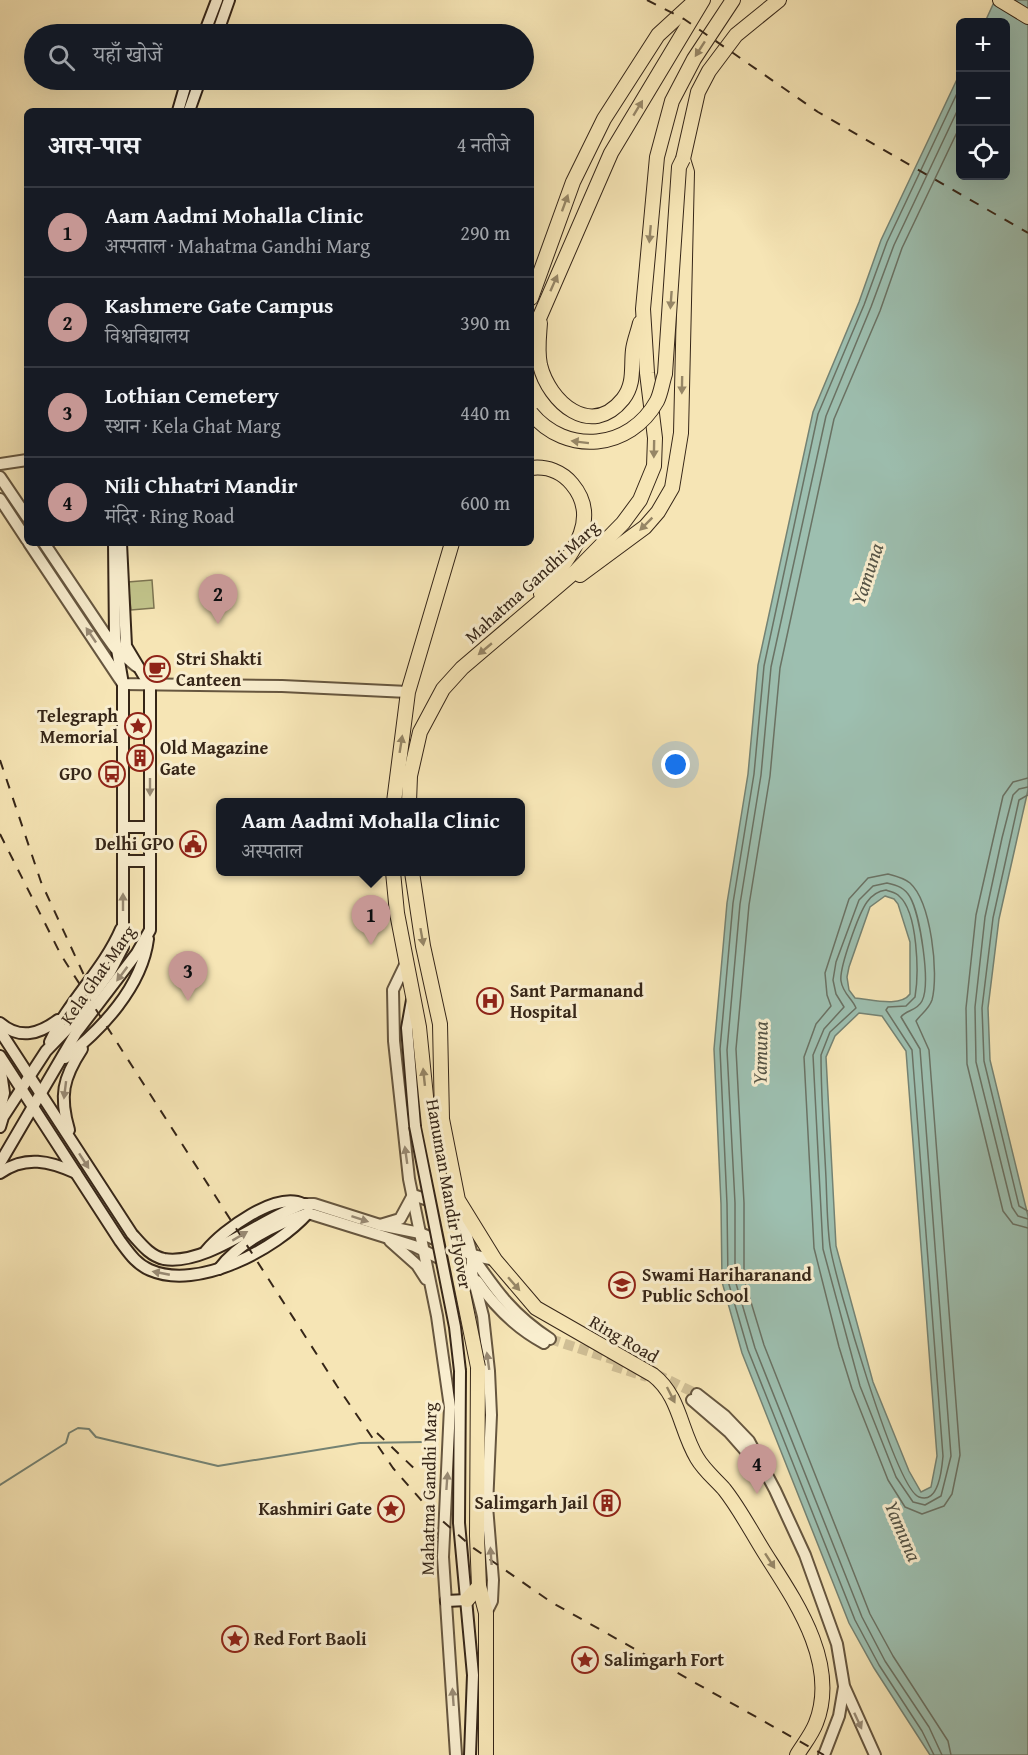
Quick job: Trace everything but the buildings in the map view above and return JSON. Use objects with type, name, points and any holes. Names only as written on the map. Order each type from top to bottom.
[{"type":"highway","points":[[534,290],[573,182],[604,119],[658,35],[696,0]]},
{"type":"highway","name":"Mahatma Gandhi Marg","points":[[534,330],[611,153],[703,0]]},
{"type":"highway","name":"Mahatma Gandhi Marg","points":[[409,798],[410,776],[420,732],[443,689],[462,668],[577,570],[623,523],[640,500],[654,466],[655,438],[647,373],[644,309],[657,156],[672,100],[694,59],[733,0]]},
{"type":"highway","points":[[534,417],[540,424],[557,435],[574,442],[593,443],[615,439],[631,430],[658,400],[665,374],[679,167],[683,159],[698,92],[709,71],[736,35],[779,0]]},
{"type":"highway","points":[[1003,1],[1028,17]]},
{"type":"highway","points":[[529,611],[622,546],[658,512],[672,488],[681,433],[687,172],[683,159]]},
{"type":"highway","name":"Mahatma Gandhi Marg","points":[[541,314],[538,356],[543,376],[555,397],[566,408],[579,415],[590,416],[606,412],[619,404],[628,392],[632,376],[633,349],[644,309]]},
{"type":"highway","points":[[529,611],[574,549],[585,521],[581,498],[569,480],[550,469],[534,468]]},
{"type":"highway","points":[[395,798],[408,692],[436,589],[451,546]]},
{"type":"highway","points":[[436,589],[461,546]]},
{"type":"highway","points":[[394,876],[405,963]]},
{"type":"highway","points":[[413,876],[423,946],[440,1024],[442,1119],[458,1200]]},
{"type":"highway","name":"Hanuman Mandir Flyover","points":[[405,963],[412,997],[413,1028],[432,1149],[452,1233],[478,1367],[478,1481]]},
{"type":"highway","name":"Ring Road","points":[[458,1200],[495,1260],[536,1308],[653,1375],[665,1385],[673,1397],[691,1448],[736,1509],[783,1582],[812,1637],[819,1659],[821,1696],[816,1723],[797,1755]]},
{"type":"highway","points":[[478,1481],[487,1506]]},
{"type":"highway","points":[[478,1481],[479,1586],[486,1613],[486,1755]]},
{"type":"highway","points":[[467,1600],[479,1586]]},
{"type":"main road","points":[[208,24],[217,0]]},
{"type":"main road","points":[[221,24],[229,0]]},
{"type":"main road","points":[[179,108],[184,90]]},
{"type":"main road","points":[[190,108],[196,90]]},
{"type":"main road","points":[[0,464],[24,460]]},
{"type":"main road","points":[[0,477],[24,513]]},
{"type":"main road","points":[[0,499],[24,535]]},
{"type":"main road","points":[[31,546],[123,684],[282,686],[408,692]]},
{"type":"main road","points":[[46,546],[115,648],[154,686]]},
{"type":"main road","points":[[114,546],[115,648]]},
{"type":"main road","points":[[121,546],[126,646],[139,669]]},
{"type":"main road","name":"Kela Ghat Marg","points":[[0,1127],[3,1117],[46,1051],[71,1025],[110,972],[123,947],[123,684],[115,648]]},
{"type":"main road","name":"Kela Ghat Marg","points":[[0,1163],[76,1033],[137,953],[150,930],[154,686]]},
{"type":"main road","points":[[123,827],[150,827]]},
{"type":"main road","points":[[123,861],[150,861]]},
{"type":"main road","points":[[0,1023],[8,1030],[28,1035],[47,1028],[60,1018],[103,963],[123,923]]},
{"type":"main road","points":[[73,1143],[65,1118],[63,1094],[68,1072],[87,1041],[131,988],[146,959],[150,930]]},
{"type":"main road","name":"Mahatma Gandhi Marg","points":[[405,963],[393,990],[394,1041],[402,1127],[450,1407],[443,1557],[456,1755]]},
{"type":"main road","points":[[46,1051],[60,1018]]},
{"type":"main road","name":"Hanuman Mandir Flyover","points":[[413,1028],[415,1126],[455,1327],[460,1371],[459,1523],[467,1600]]},
{"type":"main road","points":[[0,1031],[132,1234],[146,1251],[164,1259],[206,1251],[216,1238],[270,1204],[285,1200],[424,1251],[472,1273],[488,1297],[513,1323],[549,1342],[503,1301],[472,1256]]},
{"type":"main road","points":[[61,1062],[87,1041]]},
{"type":"main road","points":[[0,1056],[134,1261],[149,1270],[165,1275],[219,1269],[234,1264],[293,1230],[306,1209],[314,1204],[380,1225],[420,1233],[472,1256],[495,1260]]},
{"type":"main road","points":[[0,1065],[4,1093],[0,1109]]},
{"type":"main road","points":[[0,1173],[28,1161],[54,1163],[76,1173]]},
{"type":"main road","points":[[380,1225],[400,1219],[413,1195],[437,1203],[458,1200],[472,1256],[472,1273],[483,1316],[489,1371],[491,1415],[487,1506],[493,1580],[492,1601],[486,1613]]},
{"type":"main road","points":[[386,1238],[417,1265],[430,1284]]},
{"type":"main road","points":[[695,1397],[725,1416],[749,1441],[805,1555],[837,1644],[844,1686],[875,1755]]},
{"type":"main road","points":[[446,1601],[467,1600],[473,1675],[470,1755]]},
{"type":"main road","points":[[824,1755],[839,1716],[844,1686]]},
{"type":"green space","points":[[152,580],[154,608],[131,610],[128,582]]},
{"type":"water","name":"Yamuna","points":[[995,0],[1028,0],[1028,790],[999,919],[988,1008],[990,1060],[1028,1216],[1028,1755],[930,1755],[874,1668],[849,1623],[742,1353],[722,1282],[714,1049],[727,903],[748,774],[758,665],[813,412],[859,302],[881,240],[956,81],[956,180],[1010,180],[1010,18],[987,18]],"holes":[[[885,896],[894,899],[898,904],[910,942],[910,994],[899,1001],[892,1002],[855,998],[849,990],[847,977],[870,907]],[[859,1013],[882,1016],[906,1051],[937,1456],[931,1487],[921,1492],[909,1471],[873,1382],[836,1246],[826,1057],[835,1036]]]},
{"type":"waterway","points":[[0,1485],[66,1443],[69,1433],[78,1428],[89,1429],[96,1437],[218,1466],[360,1443],[424,1442]]},
{"type":"tunnel","points":[[550,1339],[624,1363]]},
{"type":"tunnel","points":[[613,1366],[647,1377]]},
{"type":"tunnel","points":[[656,1374],[697,1394]]},
{"type":"railway","points":[[647,0],[684,19],[818,112],[1028,233]]},
{"type":"railway","points":[[0,760],[41,882],[89,986]]},
{"type":"railway","points":[[0,834],[61,955],[337,1386],[393,1468],[429,1509],[472,1547],[551,1602],[824,1755]]},
{"type":"railway","points":[[377,1433],[420,1474]]},
{"type":"place","name":"Kashmere Gate Campus","points":[[218,624]]},
{"type":"place","name":"Stri Shakti Canteen","points":[[157,669]]},
{"type":"place","name":"Telegraph Memorial","points":[[138,726]]},
{"type":"place","name":"Old Magazine Gate","points":[[140,758]]},
{"type":"place","name":"GPO","points":[[112,774]]},
{"type":"place","name":"Delhi GPO","points":[[193,844]]},
{"type":"place","name":"Aam Aadmi Mohalla Clinic","points":[[371,945]]},
{"type":"place","name":"Lothian Cemetery","points":[[188,1001]]},
{"type":"place","name":"Sant Parmanand Hospital","points":[[490,1001]]},
{"type":"place","name":"Swami Hariharanand Public School","points":[[622,1285]]},
{"type":"place","name":"Nili Chhatri Mandir","points":[[757,1494]]},
{"type":"place","name":"Salimgarh Jail","points":[[607,1503]]},
{"type":"place","name":"Kashmiri Gate","points":[[391,1509]]},
{"type":"place","name":"Red Fort Baoli","points":[[235,1639]]},
{"type":"place","name":"Salimgarh Fort","points":[[585,1660]]}]
